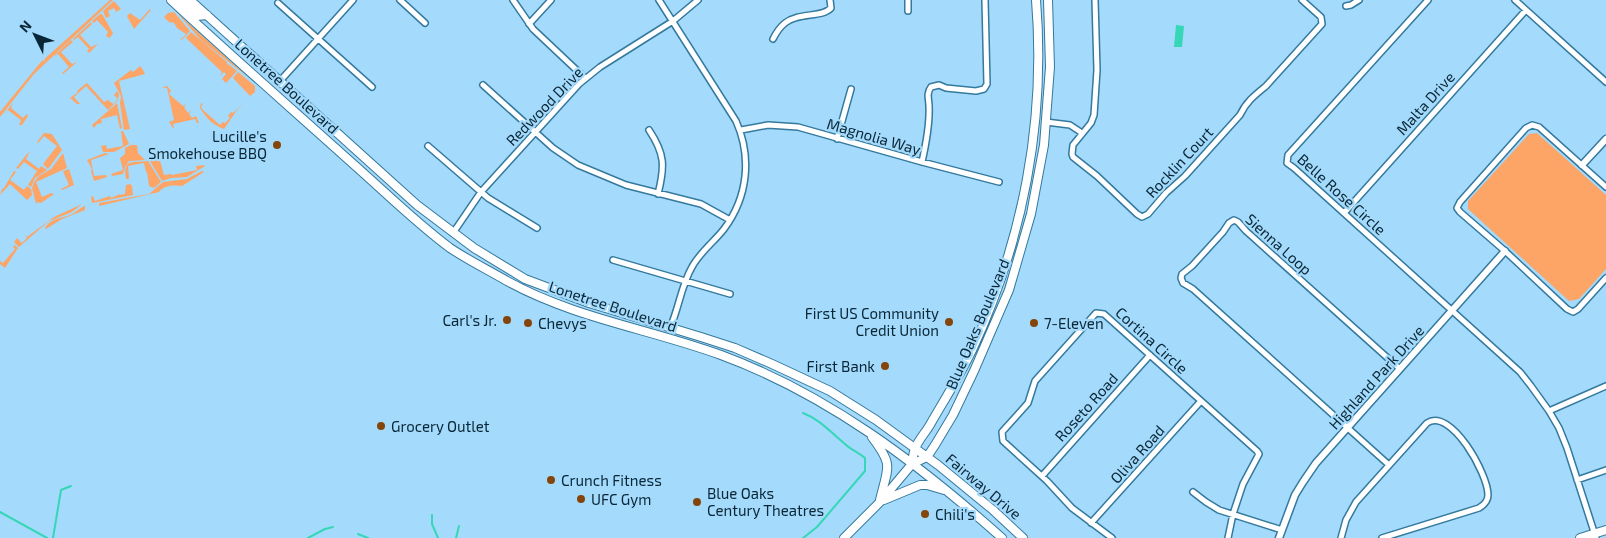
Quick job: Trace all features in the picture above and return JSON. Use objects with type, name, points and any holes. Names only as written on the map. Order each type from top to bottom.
[{"type":"main road","name":"Lonetree Boulevard","points":[[171,0],[445,244],[472,261],[508,282],[550,301],[595,317],[718,354],[781,380],[867,431],[912,464]]},
{"type":"main road","name":"Lonetree Boulevard","points":[[180,0],[198,16],[208,15]]},
{"type":"main road","name":"Lonetree Boulevard","points":[[190,0],[417,205],[474,248],[525,279],[589,303],[741,351],[830,391],[876,420],[927,456]]},
{"type":"main road","name":"Blue Oaks Boulevard","points":[[912,464],[915,448],[949,394],[975,343],[998,287],[1016,231],[1027,182],[1036,120],[1039,67],[1036,0]]},
{"type":"main road","name":"Blue Oaks Boulevard","points":[[844,538],[880,502],[912,464],[927,456],[944,431],[992,330],[1011,282],[1031,214],[1040,169],[1050,67],[1048,0]]},
{"type":"main road","points":[[271,90],[280,81]]},
{"type":"main road","points":[[445,244],[453,233]]},
{"type":"main road","points":[[668,339],[670,328]]},
{"type":"main road","points":[[867,431],[884,453],[887,461],[880,502]]},
{"type":"main road","name":"Fairway Drive","points":[[927,456],[993,510],[1023,538]]},
{"type":"main road","name":"Fairway Drive","points":[[912,464],[948,491],[1002,538]]},
{"type":"main road","points":[[880,502],[920,485],[948,491]]},
{"type":"main road","points":[[1580,538],[1595,536],[1606,530]]},
{"type":"street","points":[[280,81],[353,0]]},
{"type":"street","points":[[400,0],[425,23]]},
{"type":"street","points":[[513,0],[529,24],[586,78]]},
{"type":"street","points":[[529,24],[552,0]]},
{"type":"street","points":[[659,0],[726,103],[741,130],[746,155],[746,175],[741,197],[730,220],[698,258],[685,281],[670,328]]},
{"type":"street","name":"Redwood Drive","points":[[453,233],[481,192],[568,94],[586,78],[673,21],[698,0]]},
{"type":"street","points":[[773,39],[779,28],[791,19],[806,14],[823,13],[828,10],[831,5],[830,0]]},
{"type":"street","points":[[908,0],[908,12]]},
{"type":"street","points":[[922,162],[928,132],[929,105],[927,93],[930,88],[939,85],[946,88],[976,91],[984,89],[987,84],[985,0]]},
{"type":"street","name":"Rocklin Court","points":[[1095,0],[1097,70],[1094,115],[1091,123],[1074,145],[1072,154],[1073,157],[1111,188],[1142,217],[1148,214],[1166,193],[1192,169],[1240,115],[1244,106],[1257,92],[1266,86],[1322,24],[1321,17],[1302,0]]},
{"type":"street","points":[[1346,6],[1351,6],[1359,0]]},
{"type":"street","name":"Belle Rose Circle","points":[[1428,0],[1287,157],[1286,163],[1344,212],[1520,372],[1549,411],[1567,448],[1595,536]]},
{"type":"street","points":[[1515,0],[1606,82]]},
{"type":"street","points":[[278,3],[372,87]]},
{"type":"street","name":"Malta Drive","points":[[1344,212],[1526,10]]},
{"type":"street","points":[[483,85],[560,153],[578,164],[626,185],[701,204],[730,220]]},
{"type":"street","points":[[837,139],[850,89]]},
{"type":"street","points":[[1046,122],[1070,125],[1082,134]]},
{"type":"street","name":"Magnolia Way","points":[[741,130],[779,124],[798,127],[999,182]]},
{"type":"street","points":[[1606,187],[1539,127],[1532,125],[1526,128],[1460,202],[1457,208],[1567,309],[1573,312],[1606,278]]},
{"type":"street","points":[[649,130],[659,146],[662,158],[658,194]]},
{"type":"street","points":[[1582,165],[1606,139]]},
{"type":"street","points":[[428,146],[481,192],[537,228]]},
{"type":"street","name":"Sienna Loop","points":[[1347,428],[1193,289],[1183,283],[1182,274],[1192,266],[1223,232],[1229,222],[1234,220],[1400,369]]},
{"type":"street","name":"Highland Park Drive","points":[[1279,538],[1295,495],[1302,482],[1347,428],[1506,251]]},
{"type":"street","points":[[613,260],[730,294]]},
{"type":"street","name":"Cortina Circle","points":[[1112,538],[1072,508],[1042,476],[1003,441],[1002,432],[1028,403],[1035,381],[1096,313],[1104,314],[1259,454],[1243,484],[1233,514],[1228,538]]},
{"type":"street","name":"Roseto Road","points":[[1042,476],[1150,355]]},
{"type":"street","points":[[1549,411],[1606,386]]},
{"type":"street","name":"Oliva Road","points":[[1091,523],[1201,401]]},
{"type":"street","points":[[1341,538],[1342,530],[1352,509],[1427,423],[1439,420],[1463,441],[1478,462],[1488,496],[1485,503],[1479,508],[1382,538]]},
{"type":"street","points":[[1347,428],[1389,465]]},
{"type":"street","points":[[1577,480],[1606,470]]},
{"type":"street","points":[[1193,492],[1213,507],[1282,530]]},
{"type":"street","name":"Highland Park Drive","points":[[1282,530],[1283,538]]},
{"type":"shaded area","points":[[110,0],[113,0],[34,74],[0,117],[0,112],[40,63]]},
{"type":"shaded area","points":[[114,1],[121,9],[116,12],[114,8],[108,11],[110,16],[106,18],[103,11]]},
{"type":"shaded area","points":[[150,9],[134,29],[127,16],[130,13],[140,20]]},
{"type":"shaded area","points":[[174,12],[190,31],[182,40],[179,37],[182,39],[186,34],[164,17],[168,13]]},
{"type":"shaded area","points":[[102,14],[113,33],[110,38],[106,36],[108,32],[97,20],[94,23],[92,21]]},
{"type":"shaded area","points":[[178,14],[249,78],[201,40]]},
{"type":"shaded area","points":[[91,22],[92,24],[80,35],[91,47],[98,44],[89,53],[87,51],[89,49],[78,37],[73,39]]},
{"type":"shaded area","points":[[1176,25],[1184,26],[1182,47],[1174,47]]},
{"type":"shaded area","points":[[191,32],[227,62],[227,65],[237,71],[226,83],[222,79],[226,74],[224,72],[220,76],[222,72],[186,38]]},
{"type":"shaded area","points":[[71,40],[73,42],[61,52],[72,64],[77,62],[63,74],[69,67],[58,54],[53,57]]},
{"type":"shaded area","points":[[140,66],[145,74],[119,81],[130,129],[124,130],[120,103],[121,96],[114,83],[131,70],[133,72]]},
{"type":"shaded area","points":[[238,72],[255,86],[255,92],[250,96],[233,78]]},
{"type":"shaded area","points":[[87,83],[104,102],[108,100],[113,104],[118,99],[114,95],[117,91],[119,94],[118,100],[108,110],[86,86],[74,97],[80,104],[77,104],[70,98]]},
{"type":"shaded area","points":[[167,86],[171,91],[169,94],[183,106],[186,104],[184,107],[188,113],[191,110],[189,114],[192,118],[196,116],[199,123],[195,119],[173,124],[173,128],[169,122],[174,120],[167,88],[162,88]]},
{"type":"shaded area","points":[[13,103],[11,108],[23,118],[27,114],[28,116],[22,125],[19,125],[21,120],[8,110],[4,114]]},
{"type":"shaded area","points":[[117,103],[122,128],[120,129],[117,115],[101,119],[102,123],[97,124],[94,128],[92,125]]},
{"type":"shaded area","points":[[201,103],[203,104],[201,107],[203,110],[220,125],[230,118],[228,116],[231,112],[233,113],[243,104],[224,129],[208,118],[200,108]]},
{"type":"shaded area","points":[[121,131],[123,131],[129,144],[114,152],[103,152],[101,146],[106,145],[107,149],[123,146]]},
{"type":"shaded area","points":[[44,133],[52,134],[62,150],[48,169],[43,164],[57,146],[44,136],[37,142]]},
{"type":"shaded area","points":[[1537,133],[1606,195],[1606,269],[1579,299],[1569,301],[1468,209],[1468,201],[1529,134]]},
{"type":"shaded area","points":[[137,145],[138,153],[145,160],[129,161],[123,174],[112,176],[111,174],[123,170],[120,158],[125,154],[125,148]]},
{"type":"shaded area","points":[[30,151],[26,159],[39,169],[41,166],[47,170],[35,178],[31,187],[28,185],[37,171],[24,162],[18,169],[16,168]]},
{"type":"shaded area","points":[[63,153],[67,168],[36,182],[42,197],[51,193],[54,194],[41,203],[37,202],[36,204],[32,188],[34,182],[39,176],[51,169]]},
{"type":"shaded area","points":[[105,153],[109,154],[91,160],[94,176],[106,175],[107,177],[94,181],[92,169],[87,160]]},
{"type":"shaded area","points":[[154,153],[155,158],[159,157],[164,175],[197,170],[196,166],[205,166],[187,177],[171,178],[162,181],[150,161],[150,156]]},
{"type":"shaded area","points":[[148,161],[161,182],[154,188],[149,186],[144,163],[128,166],[129,179],[126,179],[126,168],[130,163]]},
{"type":"shaded area","points":[[69,169],[74,185],[62,190],[69,185],[63,171]]},
{"type":"shaded area","points":[[14,171],[16,172],[10,180],[24,190],[27,186],[31,189],[32,195],[27,200],[10,184],[0,195]]},
{"type":"shaded area","points":[[202,171],[204,172],[182,186],[169,186],[159,192],[99,206],[99,203],[149,194],[163,182],[187,179]]},
{"type":"shaded area","points":[[130,184],[133,195],[92,203],[91,197],[93,196],[95,201],[125,194],[126,185]]},
{"type":"shaded area","points":[[82,204],[72,212],[49,221],[19,247],[14,242],[17,238],[22,243],[27,238],[24,234],[27,237],[54,217]]},
{"type":"shaded area","points":[[85,206],[85,210],[45,228],[51,221],[70,215]]},
{"type":"shaded area","points":[[15,245],[18,248],[5,268],[0,264],[0,261],[3,263],[15,249],[13,247]]},
{"type":"waterway","points":[[803,413],[820,423],[847,446],[865,458],[865,471],[817,527],[803,538]]},
{"type":"waterway","points":[[53,538],[61,490],[71,486]]},
{"type":"waterway","points":[[0,512],[47,538]]},
{"type":"waterway","points":[[432,515],[432,524],[438,538]]},
{"type":"waterway","points":[[456,538],[459,526]]},
{"type":"waterway","points":[[308,538],[333,527]]},
{"type":"waterway","points":[[358,534],[368,538]]},
{"type":"place","name":"Lucille's Smokehouse BBQ","points":[[277,145]]},
{"type":"place","name":"Carl's Jr.","points":[[507,320]]},
{"type":"place","name":"First US Community Credit Union","points":[[949,322]]},
{"type":"place","name":"Chevys","points":[[528,323]]},
{"type":"place","name":"7-Eleven","points":[[1034,323]]},
{"type":"place","name":"First Bank","points":[[885,366]]},
{"type":"place","name":"Grocery Outlet","points":[[381,426]]},
{"type":"place","name":"Crunch Fitness","points":[[551,480]]},
{"type":"place","name":"UFC Gym","points":[[581,499]]},
{"type":"place","name":"Blue Oaks Century Theatres","points":[[697,502]]},
{"type":"place","name":"Chili's","points":[[925,514]]}]
